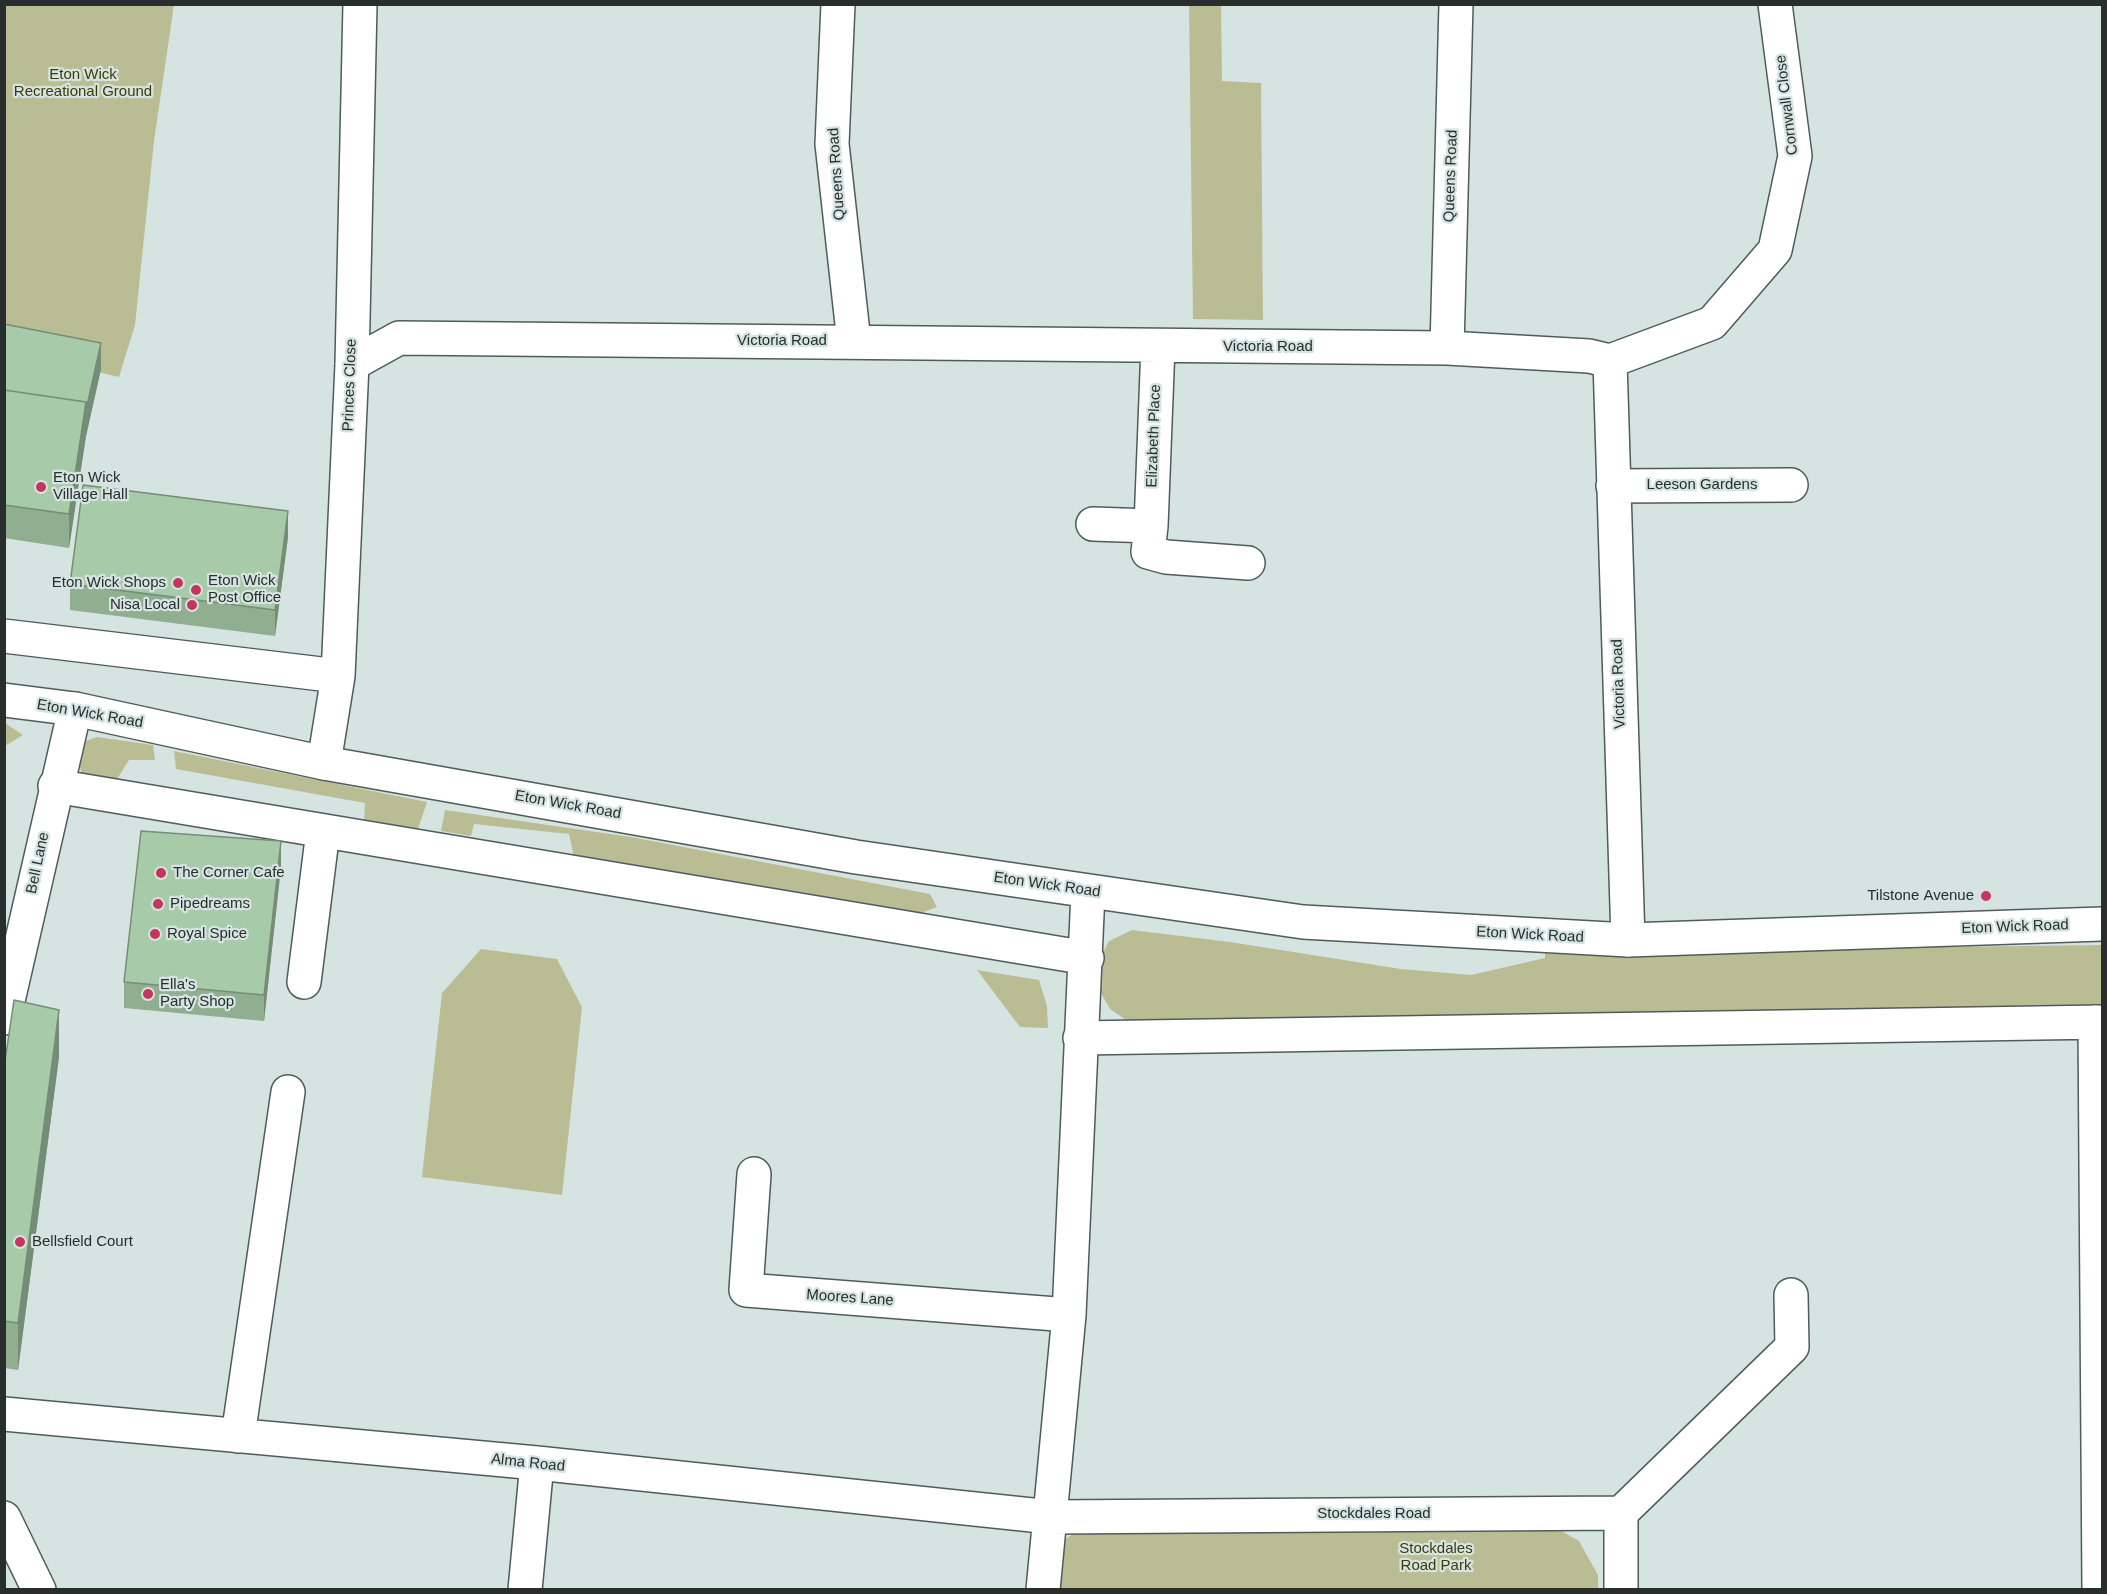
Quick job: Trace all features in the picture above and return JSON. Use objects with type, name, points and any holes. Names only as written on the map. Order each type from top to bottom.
[{"type":"street","name":"Princes Close","points":[[324,764],[338,676],[352,364],[360,4]]},
{"type":"street","name":"Queens Road","points":[[838,4],[832,144],[854,342]]},
{"type":"street","name":"Queens Road","points":[[1447,348],[1456,4]]},
{"type":"street","name":"Cornwall Close","points":[[1610,361],[1712,323],[1775,250],[1795,156],[1775,4]]},
{"type":"street","name":"Victoria Road","points":[[352,364],[399,338],[1447,348],[1589,356],[1610,361],[1628,940]]},
{"type":"street","name":"Elizabeth Place","points":[[1158,346],[1148,552],[1166,557],[1248,563]]},
{"type":"street","name":"Leeson Gardens","points":[[1613,486],[1791,485]]},
{"type":"street","points":[[1093,524],[1150,526]]},
{"type":"street","points":[[4,636],[338,676]]},
{"type":"street","name":"Eton Wick Road","points":[[4,700],[75,709],[324,764],[856,857],[1302,922],[1628,940],[2103,924]]},
{"type":"street","name":"Bell Lane","points":[[4,1018],[55,786],[75,709]]},
{"type":"street","points":[[55,786],[1087,958]]},
{"type":"street","points":[[304,982],[323,831]]},
{"type":"street","points":[[1043,1590],[1069,1315],[1080,1038],[1087,958],[1088,892]]},
{"type":"street","points":[[1080,1038],[2099,1022],[2098,1590]]},
{"type":"street","points":[[238,1436],[288,1092]]},
{"type":"street","name":"Moores Lane","points":[[754,1174],[746,1290],[1069,1315]]},
{"type":"street","points":[[1621,1590],[1621,1513],[1792,1347],[1791,1294]]},
{"type":"street","name":"Alma Road","points":[[4,1414],[537,1463],[1051,1517]]},
{"type":"street","points":[[525,1590],[537,1463]]},
{"type":"street","name":"Stockdales Road","points":[[1051,1517],[1621,1513]]},
{"type":"street","points":[[4,1518],[39,1590]]},
{"type":"green space","name":"Eton Wick Recreational Ground","points":[[5,5],[174,5],[154,141],[135,325],[119,377],[5,350]]},
{"type":"green space","points":[[1189,5],[1221,5],[1222,81],[1261,83],[1263,320],[1193,319]]},
{"type":"green space","points":[[4,723],[23,735],[5,746]]},
{"type":"green space","points":[[97,737],[153,745],[155,760],[129,760],[112,787],[84,783],[77,755],[86,741]]},
{"type":"green space","points":[[174,751],[427,802],[417,832],[364,823],[365,803],[176,769]]},
{"type":"green space","points":[[445,810],[631,837],[930,894],[937,907],[916,915],[574,858],[569,834],[474,824],[471,836],[441,831]]},
{"type":"green space","points":[[1132,930],[1230,942],[1401,969],[1471,975],[1545,958],[1545,952],[2102,945],[2102,1010],[1135,1026],[1110,1009],[1097,986],[1096,966],[1109,941]]},
{"type":"green space","points":[[481,949],[557,959],[582,1007],[562,1195],[422,1177],[442,993]]},
{"type":"green space","points":[[977,970],[1039,980],[1047,1006],[1048,1028],[1020,1027]]},
{"type":"green space","name":"Stockdales Road Park","points":[[1549,1524],[1579,1541],[1598,1575],[1598,1590],[1051,1590],[1064,1540],[1079,1530]]},
{"type":"building","points":[[4,324],[101,343],[86,410],[86,402],[4,390]]},
{"type":"building","name":"Eton Wick Village Hall","points":[[4,390],[86,402],[69,514],[4,505]]},
{"type":"building","name":"Eton Wick Shops","points":[[83,485],[288,511],[275,610],[70,584]]},
{"type":"building","points":[[141,831],[281,841],[264,995],[124,982]]},
{"type":"building","name":"Bellsfield Court","points":[[14,1000],[59,1010],[18,1323],[4,1321],[4,1068]]},
{"type":"place","name":"Eton Wick Village Hall","points":[[41,487]]},
{"type":"place","name":"Eton Wick Shops","points":[[178,583]]},
{"type":"place","name":"Eton Wick Post Office","points":[[196,590]]},
{"type":"place","name":"Nisa Local","points":[[192,605]]},
{"type":"place","name":"The Corner Cafe","points":[[161,873]]},
{"type":"place","name":"Tilstone Avenue","points":[[1986,896]]},
{"type":"place","name":"Pipedreams","points":[[158,904]]},
{"type":"place","name":"Royal Spice","points":[[155,934]]},
{"type":"place","name":"Ella's Party Shop","points":[[148,994]]},
{"type":"place","name":"Bellsfield Court","points":[[20,1242]]}]
